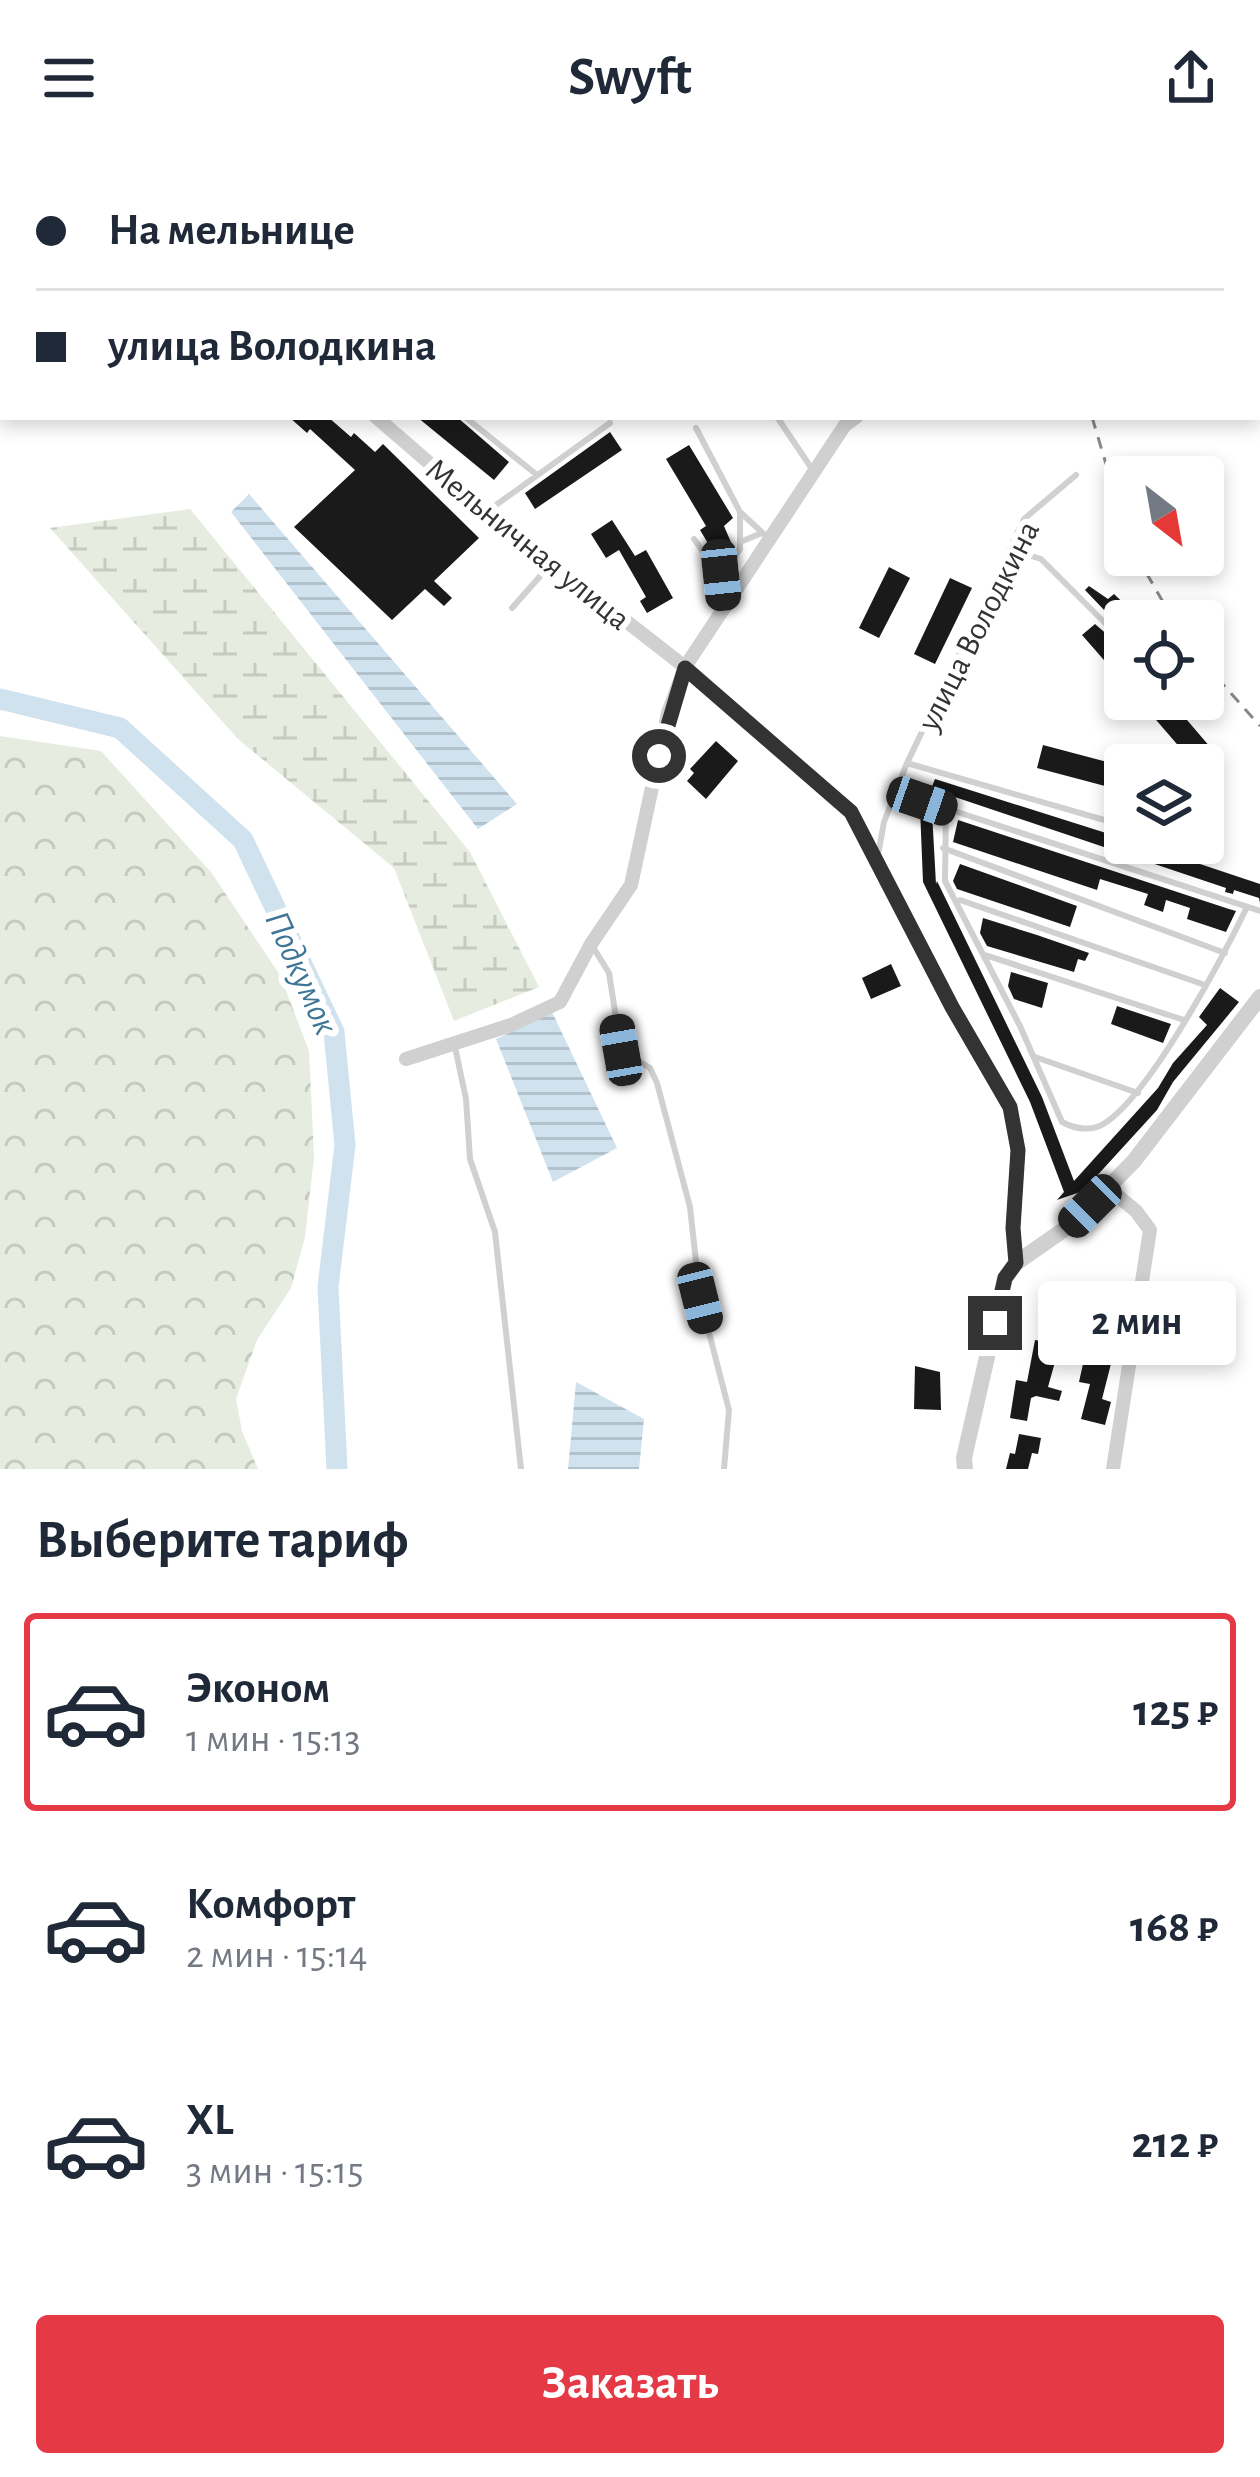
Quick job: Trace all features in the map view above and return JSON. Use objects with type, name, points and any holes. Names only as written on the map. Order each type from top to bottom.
[{"type":"street","points":[[986,156],[1024,156]]},
{"type":"street","name":"Мельничная улица","points":[[384,420],[486,512],[685,668],[851,812],[952,1007],[1010,1107],[1018,1150],[1013,1228],[1016,1263]]},
{"type":"street","points":[[406,1059],[511,1025],[560,1002],[631,885],[668,712],[685,668],[765,536],[852,420]]},
{"type":"street","points":[[964,1469],[1005,1278],[1016,1263],[1072,1224],[1108,1188],[1260,997]]},
{"type":"street","points":[[1108,1188],[1150,1230],[1114,1469]]},
{"type":"lane","points":[[469,420],[537,476]]},
{"type":"lane","points":[[779,420],[814,472]]},
{"type":"lane","points":[[486,512],[610,423]]},
{"type":"lane","points":[[696,428],[740,512],[765,536]]},
{"type":"lane","name":"улица Володкина","points":[[878,858],[884,822],[907,763],[1024,519],[1076,475]]},
{"type":"lane","points":[[721,575],[740,549],[740,512]]},
{"type":"lane","points":[[740,542],[765,536]]},
{"type":"lane","points":[[694,539],[721,575],[724,606]]},
{"type":"lane","points":[[1009,549],[1041,559],[1104,622]]},
{"type":"lane","points":[[512,608],[552,562]]},
{"type":"lane","points":[[907,763],[1104,820]]},
{"type":"lane","points":[[897,793],[1260,911]]},
{"type":"lane","points":[[946,809],[945,880],[1062,1122],[1076,1129],[1102,1126],[1138,1093],[1226,953],[1247,907]]},
{"type":"lane","points":[[943,848],[1226,953]]},
{"type":"lane","points":[[958,899],[1205,985]]},
{"type":"lane","points":[[591,944],[609,973],[621,1050],[650,1068],[657,1082],[690,1207],[700,1298],[729,1410],[724,1469]]},
{"type":"lane","points":[[985,955],[1184,1020]]},
{"type":"lane","points":[[454,1043],[466,1100],[470,1160],[496,1232],[521,1469]]},
{"type":"lane","points":[[1035,1057],[1138,1093]]},
{"type":"green space","points":[[190,509],[470,852],[539,987],[454,1021],[394,868],[238,739],[50,528]]},
{"type":"green space","points":[[0,736],[101,751],[211,872],[280,975],[309,1051],[314,1157],[305,1237],[291,1288],[257,1340],[236,1399],[242,1431],[258,1469],[0,1469]]},
{"type":"water","points":[[249,494],[517,804],[478,829],[231,512]]},
{"type":"water","points":[[552,1012],[617,1148],[553,1182],[496,1039]]},
{"type":"water","points":[[576,1382],[644,1419],[639,1469],[568,1469]]},
{"type":"building","points":[[292,420],[331,420],[375,452],[383,444],[479,538],[434,581],[452,598],[444,606],[425,589],[392,620],[294,527],[355,470],[310,429],[307,433]]},
{"type":"building","points":[[421,420],[460,420],[509,462],[494,480]]},
{"type":"building","points":[[610,432],[622,450],[535,509],[525,493]]},
{"type":"building","points":[[689,445],[733,518],[724,526],[733,547],[718,560],[700,530],[706,526],[666,459]]},
{"type":"building","points":[[612,520],[635,556],[646,550],[673,598],[647,613],[640,601],[646,597],[619,550],[606,558],[591,534]]},
{"type":"building","points":[[889,567],[910,578],[879,638],[859,628]]},
{"type":"building","points":[[950,578],[972,588],[935,664],[914,654]]},
{"type":"building","points":[[1089,586],[1108,599],[1114,594],[1120,600],[1104,600],[1104,610],[1085,590]]},
{"type":"building","points":[[1095,624],[1104,632],[1104,660],[1082,635]]},
{"type":"building","points":[[1156,720],[1187,720],[1208,744],[1177,744]]},
{"type":"building","points":[[716,741],[738,761],[706,799],[687,781],[694,773],[690,769]]},
{"type":"building","points":[[1043,745],[1104,761],[1104,786],[1037,768]]},
{"type":"building","points":[[935,779],[1104,832],[1104,847],[931,789]]},
{"type":"building","points":[[920,808],[932,812],[936,884],[1042,1097],[1074,1181],[1207,1025],[1199,1017],[1220,988],[1239,1002],[1173,1082],[1157,1110],[1083,1191],[1057,1200],[1064,1192],[1030,1102],[923,882]]},
{"type":"building","points":[[958,820],[1236,911],[1226,932],[1187,919],[1190,908],[1166,900],[1163,912],[1144,905],[1148,894],[1100,879],[1097,890],[953,842]]},
{"type":"building","points":[[960,864],[1077,906],[1070,927],[957,889],[953,881]]},
{"type":"building","points":[[1154,864],[1200,864],[1260,884],[1260,903],[1259,898],[1225,892],[1226,888]]},
{"type":"building","points":[[983,918],[1089,953],[1085,961],[1078,959],[1074,972],[987,946],[980,933]]},
{"type":"building","points":[[891,964],[901,986],[871,999],[862,978]]},
{"type":"building","points":[[1011,972],[1048,983],[1042,1008],[1014,999],[1008,986]]},
{"type":"building","points":[[1117,1006],[1171,1024],[1163,1043],[1111,1024]]},
{"type":"building","points":[[1035,1340],[1060,1344],[1048,1387],[1062,1391],[1059,1401],[1036,1396],[1031,1398],[1027,1421],[1010,1418],[1016,1380],[1027,1382]]},
{"type":"building","points":[[1088,1341],[1115,1348],[1102,1399],[1111,1402],[1105,1425],[1081,1419],[1090,1384],[1079,1382]]},
{"type":"building","points":[[915,1366],[940,1372],[941,1410],[914,1409]]},
{"type":"building","points":[[1019,1434],[1041,1438],[1038,1454],[1032,1453],[1028,1469],[1006,1469],[1010,1453],[1015,1454]]},
{"type":"waterway","name":"Подкумок","points":[[0,699],[120,728],[243,840],[334,1032],[345,1145],[328,1287],[337,1469]]},
{"type":"railway","points":[[1093,420],[1104,457]]},
{"type":"railway","points":[[1148,576],[1162,600]]},
{"type":"railway","points":[[1224,686],[1260,726]]},
{"type":"route","points":[[659,756],[668,712],[685,668],[851,812],[952,1007],[1010,1107],[1018,1150],[1013,1228],[1016,1263],[1005,1278],[995,1323]]}]
